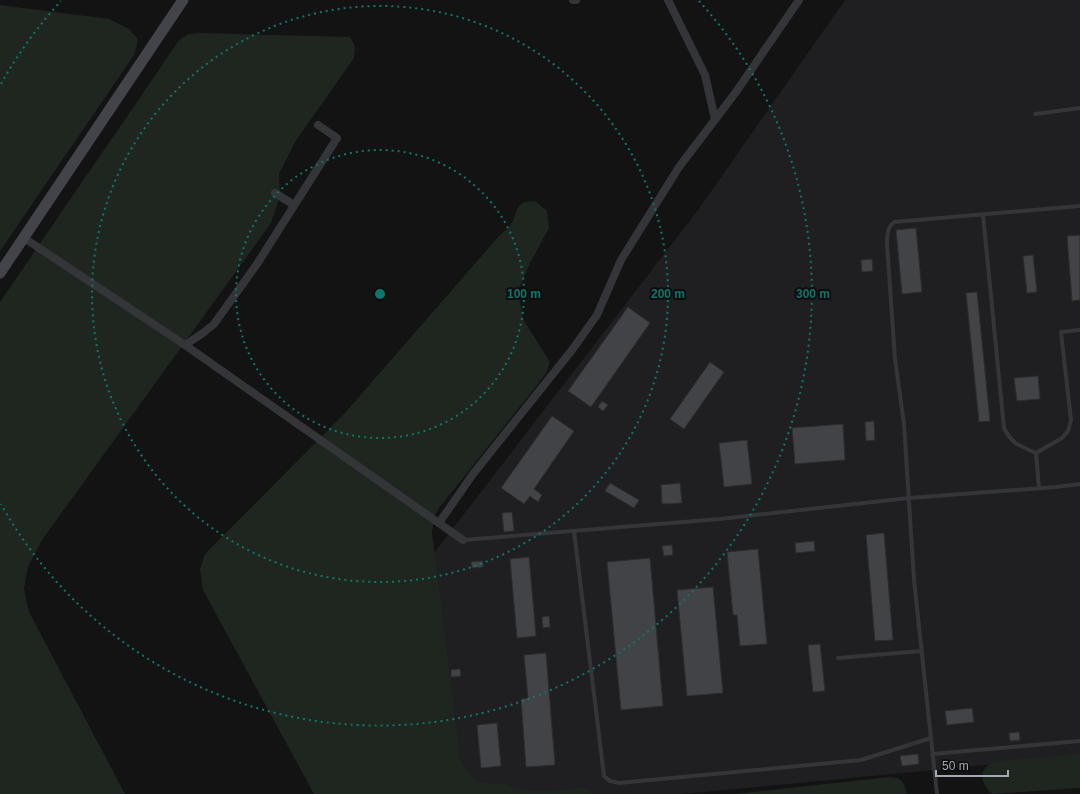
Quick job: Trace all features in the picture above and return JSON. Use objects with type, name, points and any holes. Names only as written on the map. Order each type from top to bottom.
[{"type":"main road","points":[[0,272],[183,0]]},
{"type":"street","points":[[668,0],[705,75],[715,119]]},
{"type":"street","points":[[439,523],[473,474],[572,350],[597,315],[621,260],[679,167],[736,92],[799,0]]},
{"type":"street","points":[[185,344],[214,324],[257,264],[337,138],[318,125]]},
{"type":"street","points":[[274,193],[294,205]]},
{"type":"street","points":[[24,238],[185,344],[463,540]]},
{"type":"lane","points":[[1035,114],[1080,108]]},
{"type":"lane","points":[[937,794],[914,580],[904,424],[895,360],[887,232],[894,222],[1080,206]]},
{"type":"lane","points":[[983,215],[1004,428],[1009,438],[1017,445],[1036,453]]},
{"type":"lane","points":[[1036,453],[1062,438],[1068,431],[1071,420],[1061,332],[1080,330]]},
{"type":"lane","points":[[1036,453],[1039,488]]},
{"type":"lane","points":[[463,540],[720,519],[909,498],[1080,484]]},
{"type":"lane","points":[[574,531],[604,776],[610,781],[619,783],[861,760],[931,738]]},
{"type":"lane","points":[[838,658],[922,651]]},
{"type":"lane","points":[[932,754],[1080,741]]},
{"type":"shaded area","points":[[845,0],[1080,0],[1080,756],[684,794],[445,794],[434,553],[698,210]]},
{"type":"shaded area","points":[[0,5],[109,19],[129,29],[137,38],[137,45],[134,55],[0,251]]},
{"type":"shaded area","points":[[200,33],[350,37],[355,46],[354,58],[295,142],[279,174],[280,196],[271,223],[42,540],[28,567],[24,589],[29,612],[125,794],[0,794],[0,302],[180,39],[189,34]]},
{"type":"shaded area","points":[[535,201],[547,211],[549,228],[529,265],[518,291],[523,319],[550,362],[546,373],[537,385],[439,508],[434,517],[432,533],[460,759],[468,773],[478,781],[491,784],[505,784],[528,791],[557,791],[582,787],[591,794],[314,794],[203,590],[200,569],[205,554],[344,414],[499,236],[510,227],[521,204]]},
{"type":"shaded area","points":[[1080,754],[1080,788],[992,794],[984,783],[984,771],[986,767],[994,762]]},
{"type":"shaded area","points":[[890,777],[898,778],[903,782],[907,794],[734,794]]},
{"type":"building","points":[[916,228],[922,292],[902,294],[896,230]]},
{"type":"building","points":[[1080,235],[1080,300],[1072,301],[1067,236]]},
{"type":"building","points":[[1033,255],[1037,292],[1027,293],[1023,256]]},
{"type":"building","points":[[872,259],[873,271],[862,272],[861,260]]},
{"type":"building","points":[[977,292],[990,421],[979,422],[966,293]]},
{"type":"building","points":[[628,307],[650,323],[591,407],[568,391]]},
{"type":"building","points":[[710,362],[724,372],[684,429],[670,419]]},
{"type":"building","points":[[1038,376],[1040,399],[1017,401],[1014,378]]},
{"type":"building","points":[[602,401],[608,405],[603,411],[598,407]]},
{"type":"building","points":[[552,416],[574,431],[534,489],[542,495],[538,502],[530,496],[524,504],[501,488]]},
{"type":"building","points":[[874,421],[875,440],[866,441],[865,422]]},
{"type":"building","points":[[843,424],[845,460],[795,464],[792,428]]},
{"type":"building","points":[[747,440],[752,484],[724,487],[719,443]]},
{"type":"building","points":[[610,483],[639,500],[634,508],[605,491]]},
{"type":"building","points":[[680,483],[682,503],[662,504],[661,485]]},
{"type":"building","points":[[512,512],[514,531],[504,532],[502,513]]},
{"type":"building","points":[[884,533],[893,640],[875,641],[866,535]]},
{"type":"building","points":[[814,541],[815,551],[796,553],[795,543]]},
{"type":"building","points":[[672,545],[673,555],[664,556],[662,546]]},
{"type":"building","points":[[758,549],[767,644],[740,646],[737,615],[733,615],[727,552]]},
{"type":"building","points":[[529,557],[536,636],[517,638],[510,559]]},
{"type":"building","points":[[650,558],[663,706],[621,710],[607,562]]},
{"type":"building","points":[[483,561],[483,567],[472,568],[471,562]]},
{"type":"building","points":[[713,587],[723,693],[687,696],[677,590]]},
{"type":"building","points":[[549,616],[550,627],[543,628],[542,617]]},
{"type":"building","points":[[820,644],[825,691],[813,692],[808,645]]},
{"type":"building","points":[[546,653],[555,765],[526,767],[521,699],[528,698],[524,655]]},
{"type":"building","points":[[460,669],[461,676],[451,677],[451,670]]},
{"type":"building","points":[[972,708],[974,722],[947,725],[945,711]]},
{"type":"building","points":[[497,723],[501,766],[481,768],[477,725]]},
{"type":"building","points":[[1019,732],[1020,740],[1010,741],[1009,733]]},
{"type":"building","points":[[918,754],[919,764],[902,766],[900,756]]}]
